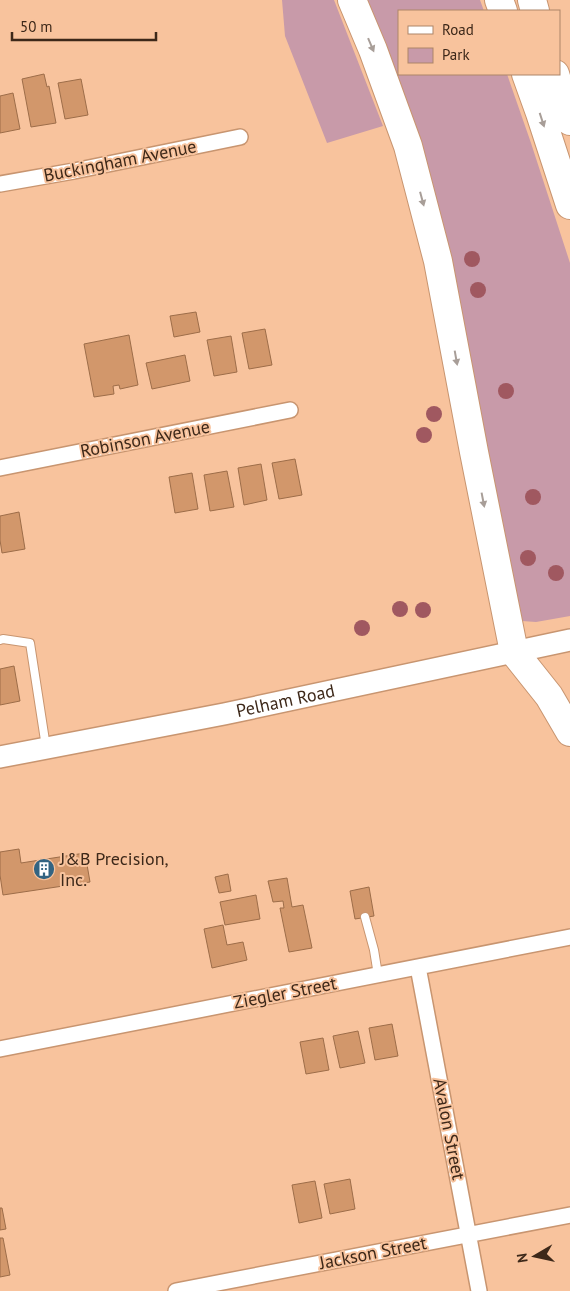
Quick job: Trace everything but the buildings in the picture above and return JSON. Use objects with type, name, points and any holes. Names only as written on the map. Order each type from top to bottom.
[{"type":"highway","points":[[352,0],[373,50],[408,146],[438,261],[514,652],[549,696],[570,732]]},
{"type":"highway","points":[[526,75],[570,205]]},
{"type":"highway","points":[[555,75],[570,120]]},
{"type":"main road","name":"Pelham Road","points":[[0,758],[224,714],[570,640]]},
{"type":"street","name":"Buckingham Avenue","points":[[0,184],[240,137]]},
{"type":"street","name":"Robinson Avenue","points":[[0,468],[290,410]]},
{"type":"street","name":"Ziegler Street","points":[[0,1049],[570,937]]},
{"type":"street","name":"Avalon Street","points":[[418,967],[479,1291]]},
{"type":"street","name":"Jackson Street","points":[[176,1291],[570,1215]]},
{"type":"lane","points":[[0,640],[30,644],[46,749]]},
{"type":"lane","points":[[366,917],[378,975]]},
{"type":"green space","points":[[282,0],[334,0],[383,126],[327,143],[285,36]]},
{"type":"green space","points":[[367,0],[480,0],[484,10],[398,10],[398,75],[507,75],[531,143],[570,263],[570,616],[536,622],[522,621],[518,609],[456,288]]},
{"type":"place","name":"J&B Precision, Inc.","points":[[44,869]]}]
